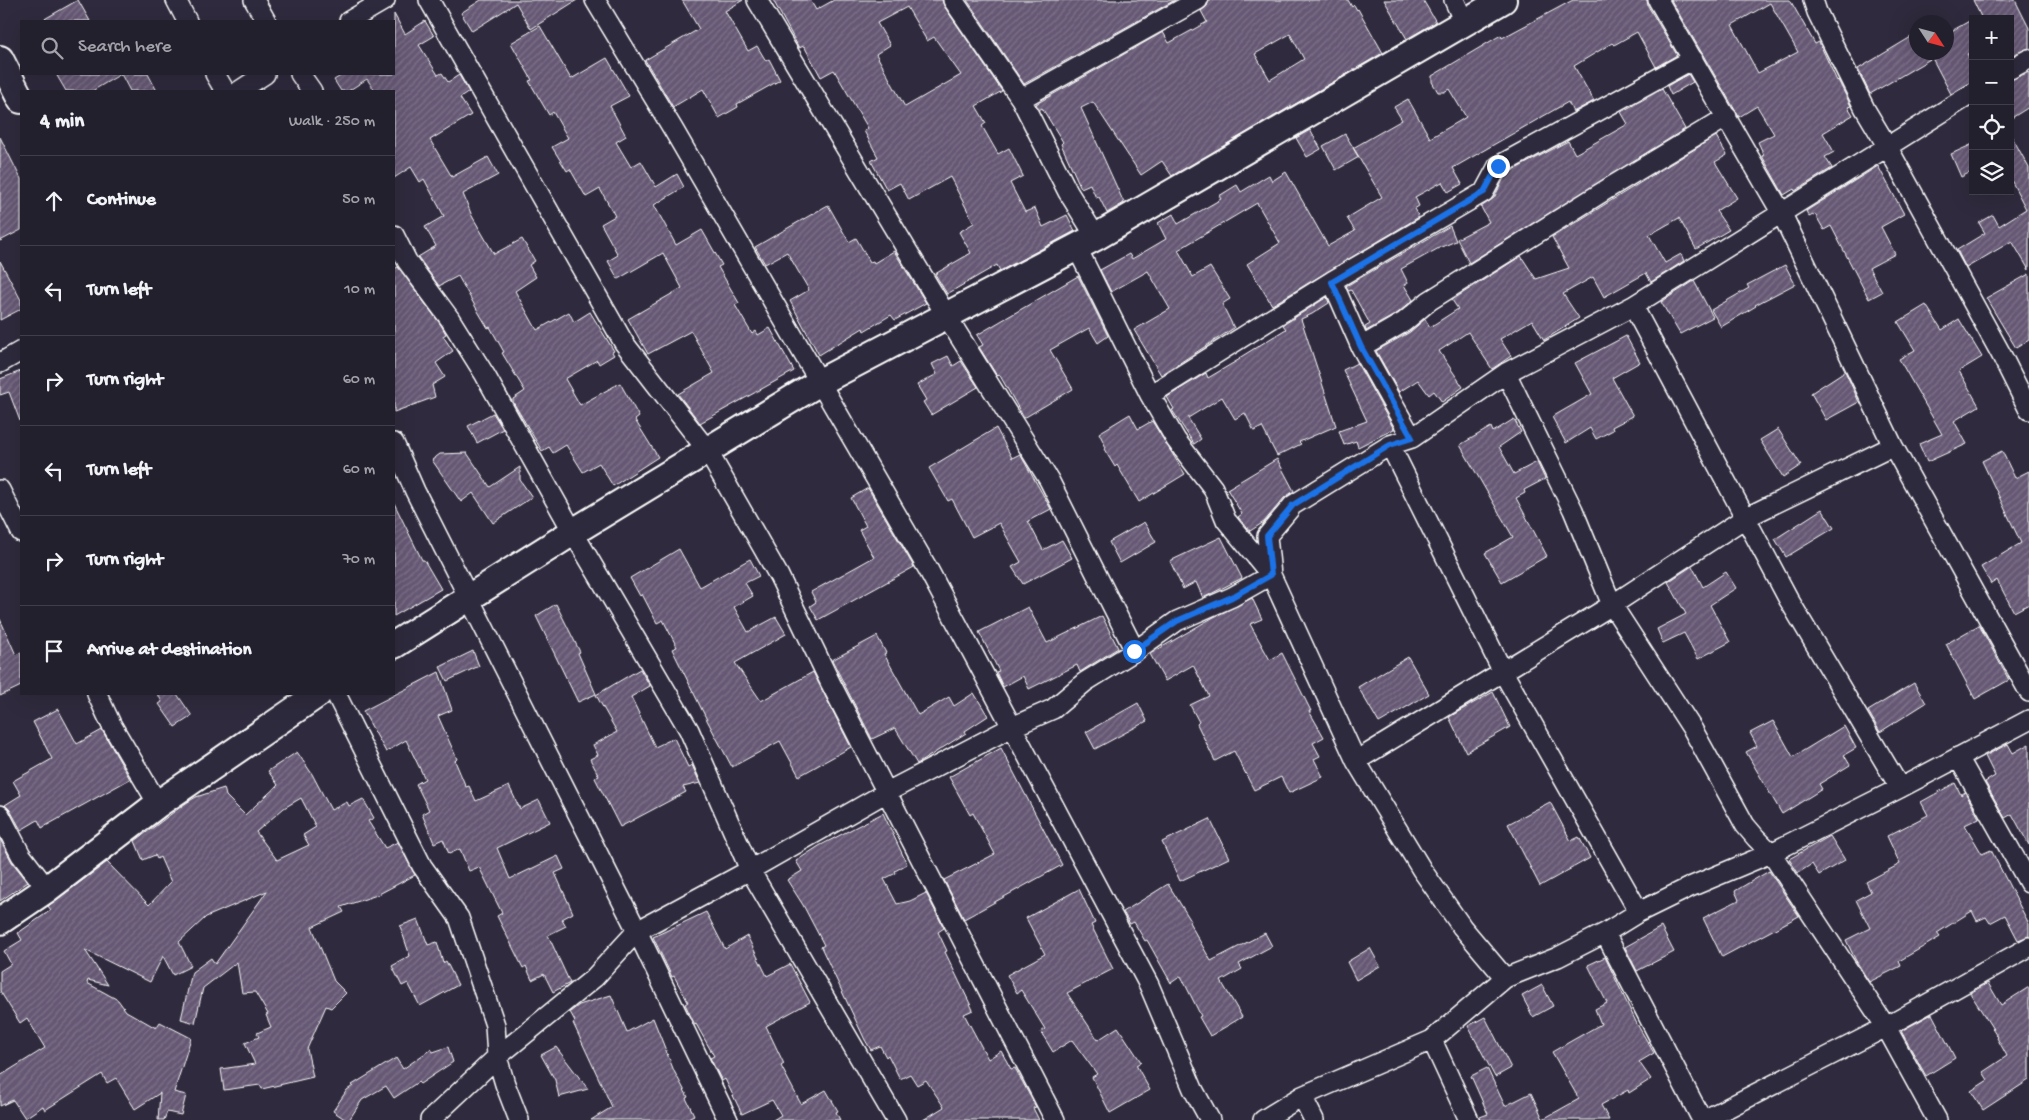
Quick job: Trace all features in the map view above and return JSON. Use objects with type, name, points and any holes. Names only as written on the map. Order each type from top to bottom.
[{"type":"street","points":[[176,0],[186,20]]},
{"type":"street","points":[[254,0],[265,20]]},
{"type":"street","points":[[352,20],[385,0]]},
{"type":"street","points":[[429,0],[624,343],[707,450],[778,576],[830,682],[1055,1120]]},
{"type":"street","points":[[596,0],[673,128],[928,569],[1149,985],[1193,1089],[1210,1120]]},
{"type":"street","points":[[757,0],[946,315],[1049,480],[1134,651]]},
{"type":"street","points":[[953,0],[1021,99],[1068,192],[1150,395],[1176,440],[1214,488],[1226,520],[1271,575],[1356,760],[1422,870],[1462,928],[1505,978]]},
{"type":"street","points":[[1021,99],[1198,0]]},
{"type":"street","points":[[395,644],[573,532],[820,382],[1087,242],[1459,11],[1503,0]]},
{"type":"street","points":[[1658,0],[1781,212],[1893,446],[2029,692]]},
{"type":"street","points":[[1813,0],[1817,12],[1865,109],[2001,354],[2029,410]]},
{"type":"street","points":[[0,59],[20,98]]},
{"type":"street","points":[[1150,395],[1332,282],[1484,192],[1498,166],[1693,59]]},
{"type":"street","points":[[2014,67],[2029,59]]},
{"type":"street","points":[[216,75],[224,90]]},
{"type":"street","points":[[241,90],[264,75]]},
{"type":"street","points":[[301,75],[311,90]]},
{"type":"street","points":[[1271,575],[1267,536],[1293,505],[1390,445],[1412,438],[1506,373],[1633,306],[1969,95]]},
{"type":"street","points":[[1361,347],[1404,322],[1436,296],[1727,117]]},
{"type":"street","points":[[395,237],[408,261],[450,319],[485,375],[573,532],[689,730],[750,870],[896,1120]]},
{"type":"street","points":[[1332,282],[1361,347],[1412,438]]},
{"type":"street","points":[[1633,306],[1789,600],[1900,788]]},
{"type":"street","points":[[0,363],[20,352]]},
{"type":"street","points":[[1506,373],[1573,510],[1612,605],[1693,730],[1745,825],[1771,853],[1886,1027],[1937,1120]]},
{"type":"street","points":[[395,445],[415,492],[637,931],[728,1120]]},
{"type":"street","points":[[1390,445],[1503,672],[1638,912]]},
{"type":"street","points":[[1356,760],[1612,605],[1745,518],[1893,446]]},
{"type":"street","points":[[0,490],[20,530]]},
{"type":"street","points":[[430,1120],[497,1057],[594,978],[637,931],[750,870],[887,792],[1012,727],[1053,709],[1085,682],[1177,621],[1232,597],[1271,575]]},
{"type":"street","points":[[97,695],[111,724],[158,804]]},
{"type":"street","points":[[0,921],[47,889],[158,804],[317,695]]},
{"type":"street","points":[[336,695],[422,866],[459,918],[495,1025],[497,1057],[519,1120]]},
{"type":"street","points":[[1263,1120],[1302,1096],[1432,1040],[1505,978],[1558,957],[1605,933],[1638,912],[1771,853],[2029,720]]},
{"type":"street","points":[[1958,757],[2029,883]]},
{"type":"street","points":[[0,815],[21,855],[47,889]]},
{"type":"street","points":[[1605,933],[1703,1120],[1886,1027],[2029,947]]},
{"type":"street","points":[[1432,1040],[1469,1120]]},
{"type":"street","points":[[1302,1096],[1314,1120]]},
{"type":"building","points":[[78,0],[89,20],[43,20]]},
{"type":"building","points":[[481,0],[577,0],[531,29],[516,3],[472,31],[461,13]]},
{"type":"building","points":[[682,0],[743,0],[725,11],[748,51],[757,46],[766,61],[769,59],[780,80],[737,104],[738,107],[719,118],[703,89],[673,107],[645,60],[699,29]]},
{"type":"building","points":[[773,0],[810,0],[816,10],[834,0],[942,0],[944,6],[1002,91],[976,106],[986,123],[982,126],[998,154],[1009,148],[1023,176],[1010,183],[1025,212],[1035,208],[1043,227],[1067,215],[1075,231],[1000,271],[997,265],[947,294],[935,274],[971,253],[959,232],[974,223],[950,177],[909,200],[900,183],[887,190],[871,161],[878,157],[864,131],[868,128],[834,70],[821,77],[804,46],[799,48]],"holes":[[[907,7],[927,41],[934,37],[961,75],[905,107],[876,54],[890,45],[877,23]]]},
{"type":"building","points":[[967,0],[1175,0],[1024,84]]},
{"type":"building","points":[[1209,0],[1348,0],[1352,7],[1354,5],[1358,9],[1383,53],[1172,176],[1162,161],[1141,175],[1093,102],[1081,108],[1124,203],[1107,213],[1099,197],[1096,198],[1090,184],[1081,188],[1061,144],[1063,142],[1042,108],[1039,110],[1036,104],[1163,32],[1169,43],[1207,22],[1201,11],[1207,6]],"holes":[[[1290,34],[1304,59],[1270,80],[1255,54]]]},
{"type":"building","points":[[1384,0],[1423,0],[1436,22],[1407,39]]},
{"type":"building","points":[[1573,0],[1647,0],[1648,6],[1677,55],[1656,67],[1637,32],[1614,45],[1612,43],[1574,66],[1594,101],[1573,112],[1568,102],[1453,168],[1462,184],[1448,192],[1442,182],[1415,197],[1419,206],[1414,209],[1419,217],[1272,305],[1247,264],[1280,243],[1257,203],[1178,250],[1193,277],[1210,267],[1230,299],[1222,304],[1234,328],[1161,375],[1134,330],[1170,309],[1148,271],[1111,292],[1100,270],[1129,254],[1132,259],[1166,239],[1158,223],[1173,214],[1178,224],[1221,199],[1219,196],[1237,185],[1241,192],[1269,175],[1272,181],[1286,172],[1328,246],[1355,231],[1347,218],[1382,197],[1353,148],[1402,120],[1394,107],[1408,99],[1430,138],[1466,117],[1449,89],[1444,92],[1438,92],[1432,82],[1432,76],[1501,35],[1502,38]]},
{"type":"building","points":[[1671,0],[1790,0],[1815,44],[1819,42],[1851,106],[1848,107],[1853,115],[1823,133],[1834,152],[1825,157],[1832,168],[1795,191],[1794,189],[1784,195],[1762,156],[1764,155],[1758,142],[1774,134],[1757,106],[1739,117]],"holes":[[[1770,3],[1798,52],[1758,73],[1732,25]]]},
{"type":"building","points":[[1973,0],[2015,0],[2029,28],[2029,48],[2014,54],[2014,15],[1980,15]]},
{"type":"building","points":[[394,14],[405,34],[425,21],[434,36],[419,45],[438,75],[442,73],[448,82],[459,75],[469,92],[460,98],[471,115],[430,140],[452,177],[488,157],[498,175],[463,194],[472,216],[494,254],[522,239],[535,261],[529,265],[536,277],[515,291],[537,330],[569,312],[574,322],[590,312],[614,351],[612,352],[614,355],[599,364],[597,360],[565,379],[580,405],[620,383],[639,417],[635,420],[658,457],[613,486],[599,463],[583,472],[566,445],[553,453],[549,447],[542,451],[513,402],[513,399],[525,391],[502,353],[504,352],[490,327],[488,328],[458,276],[439,286],[418,257],[436,246],[425,227],[444,216],[424,179],[420,182],[411,167],[395,177],[395,90],[374,90],[367,79],[350,90],[340,90],[334,80],[342,75],[395,75]]},
{"type":"building","points":[[1969,21],[1969,53],[1967,54],[1969,57],[1969,84],[1951,94],[1933,60],[1954,60],[1954,30]]},
{"type":"building","points":[[540,26],[571,79],[607,58],[629,96],[610,106],[626,136],[616,142],[631,167],[641,161],[656,187],[677,174],[684,187],[654,205],[676,245],[702,230],[722,265],[718,267],[739,303],[735,305],[752,334],[756,331],[758,335],[770,328],[794,371],[700,423],[678,394],[714,373],[691,331],[648,354],[628,319],[682,288],[663,253],[618,279],[608,261],[618,255],[601,224],[615,216],[600,189],[586,197],[570,169],[567,171],[552,147],[568,138],[553,112],[549,115],[529,81],[532,80],[511,43]]},
{"type":"building","points":[[1909,38],[1909,60],[1929,60],[1870,94],[1858,69]]},
{"type":"building","points":[[2029,72],[2029,107],[2014,116],[2014,105],[2014,78]]},
{"type":"building","points":[[1688,74],[1693,82],[1671,95],[1667,86]]},
{"type":"building","points":[[57,75],[119,75],[94,90],[65,90]]},
{"type":"building","points":[[122,75],[149,75],[156,90],[129,90]]},
{"type":"building","points":[[1662,89],[1685,129],[1469,263],[1457,239],[1489,222],[1481,207],[1494,198],[1506,174],[1568,141],[1575,154],[1628,124],[1621,112]]},
{"type":"building","points":[[1310,130],[1321,149],[1307,157],[1296,138]]},
{"type":"building","points":[[1345,134],[1359,157],[1336,170],[1323,146]]},
{"type":"building","points":[[1716,136],[1727,155],[1715,162],[1737,198],[1716,211],[1729,230],[1696,249],[1679,218],[1649,235],[1665,263],[1681,254],[1684,261],[1651,282],[1646,273],[1604,297],[1593,277],[1563,294],[1579,318],[1544,340],[1532,320],[1500,339],[1511,356],[1492,369],[1468,332],[1439,351],[1463,387],[1442,402],[1434,391],[1429,395],[1418,380],[1399,392],[1376,351],[1410,332],[1425,319],[1430,327],[1458,309],[1452,300],[1521,256],[1536,279],[1569,268],[1552,237]]},
{"type":"building","points":[[0,137],[20,177],[20,231],[0,241]]},
{"type":"building","points":[[2014,140],[2029,168],[2029,270],[2012,241],[1966,268],[1957,250],[1985,233],[1979,223],[1993,215],[1999,226],[2026,209],[2014,186]]},
{"type":"building","points":[[1969,146],[1969,173],[1961,177],[1951,154]]},
{"type":"building","points":[[1878,166],[1904,214],[1881,227],[1895,254],[1869,268],[1882,292],[1869,299],[1831,226],[1824,230],[1815,214],[1809,217],[1806,211]]},
{"type":"building","points":[[828,205],[849,242],[856,238],[870,262],[873,261],[874,263],[894,251],[926,303],[895,320],[891,315],[864,331],[863,328],[819,355],[790,301],[809,290],[787,252],[765,264],[755,247]]},
{"type":"building","points":[[1450,226],[1456,241],[1401,269],[1408,283],[1404,285],[1413,300],[1398,313],[1366,331],[1365,327],[1370,324],[1351,290],[1349,291],[1346,286]]},
{"type":"building","points":[[0,261],[20,298],[20,310],[0,320]]},
{"type":"building","points":[[1785,265],[1795,284],[1755,305],[1721,327],[1711,310],[1749,288],[1747,285]]},
{"type":"building","points":[[398,267],[441,325],[446,334],[443,336],[453,351],[436,363],[445,377],[432,385],[435,397],[395,412],[395,268]]},
{"type":"building","points":[[2029,274],[2029,340],[2016,348],[1986,298]]},
{"type":"building","points":[[1078,276],[1108,336],[1098,343],[1089,328],[1050,350],[1073,389],[1024,418],[999,374],[997,376],[979,347],[983,345],[977,335]]},
{"type":"building","points":[[1694,281],[1713,317],[1680,334],[1661,302]]},
{"type":"building","points":[[1327,297],[1329,303],[1301,319],[1336,426],[1299,442],[1301,444],[1277,456],[1262,427],[1254,431],[1245,413],[1235,419],[1222,397],[1188,418],[1201,439],[1194,444],[1172,410],[1174,409],[1167,397],[1206,373],[1208,378],[1240,359],[1286,329],[1283,325]]},
{"type":"building","points":[[1926,305],[1942,330],[1959,319],[1982,357],[1959,371],[1979,406],[1954,421],[1967,444],[1927,462],[1919,444],[1942,434],[1899,359],[1915,350],[1898,322]]},
{"type":"building","points":[[1626,336],[1640,362],[1612,378],[1633,416],[1612,427],[1613,430],[1596,439],[1590,428],[1566,443],[1552,417],[1592,394],[1575,363]]},
{"type":"building","points":[[948,356],[953,366],[961,361],[978,387],[931,415],[923,402],[926,400],[917,385],[937,374],[932,364]]},
{"type":"building","points":[[1357,363],[1394,429],[1358,447],[1356,441],[1344,445],[1339,431],[1367,421],[1343,370]]},
{"type":"building","points":[[20,371],[20,421],[9,392],[0,395],[0,379]]},
{"type":"building","points":[[1845,371],[1859,402],[1826,420],[1811,393]]},
{"type":"building","points":[[493,413],[503,429],[477,443],[468,426]]},
{"type":"building","points":[[1130,414],[1138,429],[1152,421],[1185,474],[1139,502],[1117,465],[1115,467],[1104,449],[1106,448],[1099,433]]},
{"type":"building","points":[[1514,419],[1521,432],[1499,447],[1514,474],[1537,462],[1545,479],[1524,490],[1525,493],[1516,498],[1547,556],[1502,582],[1485,553],[1513,537],[1460,445],[1491,427],[1493,432]]},
{"type":"building","points":[[996,428],[1012,458],[1020,454],[1051,509],[1028,521],[1043,550],[1062,540],[1072,558],[1023,584],[1012,567],[1021,562],[999,523],[972,537],[952,499],[948,501],[929,468]]},
{"type":"building","points":[[1778,429],[1801,465],[1783,477],[1760,440]]},
{"type":"building","points":[[2002,451],[2015,478],[2029,471],[2029,604],[2014,612],[1997,580],[1991,584],[1981,567],[2021,543],[1982,461]]},
{"type":"building","points":[[467,453],[490,487],[520,467],[520,480],[532,497],[493,523],[473,493],[461,502],[432,460],[440,454]]},
{"type":"building","points":[[1277,459],[1294,491],[1284,498],[1264,522],[1250,531],[1238,517],[1242,514],[1227,489]]},
{"type":"building","points":[[868,488],[914,567],[818,620],[810,606],[816,602],[811,592],[874,557],[859,530],[866,526],[851,498]]},
{"type":"building","points":[[395,505],[422,560],[424,560],[441,589],[395,615]]},
{"type":"building","points":[[1822,509],[1834,528],[1786,557],[1775,539]]},
{"type":"building","points":[[1144,522],[1156,542],[1120,563],[1109,542]]},
{"type":"building","points":[[1221,537],[1242,578],[1203,598],[1196,582],[1183,589],[1170,561]]},
{"type":"building","points":[[679,549],[700,587],[750,559],[759,576],[745,583],[753,596],[734,607],[748,632],[776,617],[786,634],[735,663],[761,701],[813,672],[851,747],[799,776],[780,741],[732,767],[672,649],[677,647],[663,620],[657,623],[642,594],[640,596],[630,578]]},
{"type":"building","points":[[1692,566],[1703,587],[1726,572],[1736,588],[1710,605],[1730,642],[1698,659],[1684,633],[1663,643],[1657,629],[1686,614],[1668,582]]},
{"type":"building","points":[[1252,598],[1262,619],[1250,624],[1270,660],[1282,653],[1311,711],[1309,711],[1324,737],[1313,743],[1320,756],[1314,759],[1323,777],[1289,793],[1281,777],[1254,790],[1234,751],[1215,761],[1190,705],[1209,696],[1193,665],[1165,681],[1150,654],[1212,618]]},
{"type":"building","points":[[556,604],[580,652],[578,653],[596,694],[578,702],[536,616]]},
{"type":"building","points":[[1028,607],[1047,643],[1102,616],[1118,648],[1080,672],[1077,665],[1029,689],[1023,676],[1003,687],[996,672],[999,671],[979,632]]},
{"type":"building","points":[[0,619],[16,655],[20,653],[20,686],[0,696]]},
{"type":"building","points":[[1979,625],[2009,680],[1975,699],[1946,644]]},
{"type":"building","points":[[877,636],[886,653],[884,654],[918,715],[949,697],[954,706],[974,693],[988,716],[965,731],[966,733],[917,764],[895,728],[872,739],[832,660]]},
{"type":"building","points":[[473,651],[479,666],[447,681],[440,667]]},
{"type":"building","points":[[1408,657],[1429,694],[1379,723],[1358,687]]},
{"type":"building","points":[[640,669],[650,686],[631,697],[655,747],[674,738],[688,767],[692,765],[700,783],[683,787],[686,792],[620,827],[595,778],[599,776],[590,759],[598,755],[593,745],[617,732],[596,695]]},
{"type":"building","points":[[439,672],[452,710],[438,716],[457,759],[455,761],[466,787],[469,786],[476,801],[509,786],[520,809],[539,800],[550,822],[497,848],[510,879],[558,856],[564,869],[555,873],[573,913],[562,919],[566,926],[548,935],[570,983],[553,992],[544,974],[532,980],[526,966],[523,968],[497,916],[502,913],[479,867],[469,871],[460,849],[449,854],[443,839],[434,843],[422,814],[429,810],[416,784],[425,779],[406,740],[386,752],[363,711]]},
{"type":"building","points":[[1914,683],[1926,703],[1880,732],[1868,711]]},
{"type":"building","points":[[1493,692],[1510,727],[1466,752],[1449,717]]},
{"type":"building","points":[[158,695],[178,695],[192,716],[175,727],[159,704],[162,702]]},
{"type":"building","points":[[1138,703],[1147,721],[1095,749],[1086,732]]},
{"type":"building","points":[[58,709],[77,744],[102,730],[130,779],[42,828],[38,820],[21,830],[10,810],[5,805],[21,795],[13,781],[52,759],[33,722]]},
{"type":"building","points":[[1773,721],[1793,757],[1844,726],[1856,748],[1844,755],[1850,765],[1819,784],[1822,789],[1782,814],[1746,752],[1757,746],[1750,733]]},
{"type":"building","points":[[2008,744],[2013,753],[2029,744],[2029,845],[2012,814],[2005,818],[1985,782],[1995,776],[1985,756]]},
{"type":"building","points":[[1001,748],[1062,865],[964,919],[944,880],[995,854],[973,813],[970,815],[949,777]]},
{"type":"building","points":[[297,752],[312,774],[331,810],[347,802],[349,806],[363,799],[374,818],[368,821],[385,848],[398,842],[415,875],[377,895],[341,907],[344,912],[312,927],[334,981],[346,993],[331,1008],[326,1006],[307,1049],[313,1077],[262,1089],[260,1085],[224,1090],[221,1069],[255,1064],[245,1043],[259,1037],[257,1033],[271,1027],[266,1015],[268,1014],[255,992],[242,993],[237,962],[203,988],[195,1023],[181,1019],[192,972],[211,958],[215,964],[267,891],[206,917],[179,942],[191,966],[173,975],[163,956],[150,982],[85,950],[108,985],[88,980],[87,983],[118,1000],[126,1011],[156,1028],[160,1022],[191,1038],[174,1092],[186,1095],[181,1115],[167,1112],[164,1120],[158,1120],[160,1093],[135,1109],[116,1078],[107,1083],[102,1074],[45,1110],[43,1106],[25,1118],[13,1100],[0,1106],[0,1076],[45,1048],[27,1018],[20,1023],[0,991],[0,971],[11,964],[4,951],[22,940],[18,933],[51,910],[48,906],[107,862],[149,905],[171,882],[160,857],[157,859],[155,855],[143,860],[135,841],[196,797],[224,788],[226,796],[245,815],[278,785],[268,771]],"holes":[[[301,798],[316,827],[303,835],[309,845],[277,860],[256,832],[284,808]]]},
{"type":"building","points":[[1955,783],[1961,795],[1965,792],[1979,818],[1965,825],[1982,854],[1991,850],[2029,924],[2029,936],[2018,940],[2005,915],[1990,923],[1986,917],[1977,921],[1972,911],[1937,933],[1940,937],[1899,961],[1901,966],[1869,982],[1846,940],[1870,928],[1856,900],[1871,892],[1866,882],[1900,864],[1887,836],[1928,815],[1921,802]]},
{"type":"building","points":[[1550,802],[1571,841],[1579,837],[1590,858],[1540,886],[1508,824]]},
{"type":"building","points":[[883,813],[907,864],[895,871],[896,873],[884,879],[897,904],[910,901],[926,893],[944,928],[938,932],[947,951],[945,952],[973,1010],[964,1014],[988,1059],[1001,1051],[1011,1069],[1015,1068],[1036,1107],[1033,1108],[1039,1120],[923,1120],[944,1107],[926,1080],[917,1085],[910,1074],[900,1079],[888,1055],[886,1057],[880,1046],[871,1050],[865,1040],[821,947],[824,945],[803,905],[787,880],[802,871],[796,861],[819,846]]},
{"type":"building","points":[[1210,819],[1229,858],[1180,881],[1162,842]]},
{"type":"building","points":[[1830,836],[1845,860],[1819,875],[1812,864],[1798,873],[1789,859]]},
{"type":"building","points":[[0,839],[12,862],[28,882],[0,901]]},
{"type":"building","points":[[1769,871],[1799,916],[1722,957],[1703,918],[1739,900],[1735,891]]},
{"type":"building","points":[[1168,884],[1191,921],[1189,922],[1211,961],[1265,933],[1272,946],[1239,964],[1242,969],[1221,981],[1242,1017],[1210,1036],[1199,1017],[1201,1016],[1181,976],[1171,983],[1147,940],[1145,941],[1134,922],[1130,924],[1123,912]]},
{"type":"building","points":[[1079,889],[1095,923],[1091,925],[1113,969],[1067,993],[1098,1040],[1118,1027],[1141,1062],[1136,1065],[1150,1090],[1110,1113],[1092,1077],[1097,1074],[1072,1040],[1053,1052],[1041,1032],[1045,1029],[1021,990],[1017,993],[1007,975],[1045,954],[1026,918]]},
{"type":"building","points":[[706,912],[725,949],[747,936],[767,976],[790,964],[810,1002],[766,1026],[784,1064],[781,1066],[801,1104],[826,1090],[838,1111],[836,1112],[840,1120],[773,1120],[781,1115],[772,1100],[742,1114],[725,1079],[722,1081],[710,1058],[714,1056],[695,1025],[685,1004],[688,1002],[674,976],[672,977],[653,937]]},
{"type":"building","points":[[418,919],[428,945],[437,942],[443,963],[446,961],[458,985],[420,1006],[408,983],[402,986],[392,966],[410,956],[400,926]]},
{"type":"building","points":[[1661,927],[1674,952],[1637,971],[1625,947]]},
{"type":"building","points":[[1370,948],[1380,966],[1356,980],[1347,962]]},
{"type":"building","points":[[1605,957],[1637,1024],[1654,1053],[1639,1062],[1651,1079],[1629,1093],[1628,1090],[1601,1105],[1609,1120],[1480,1120],[1480,1117],[1488,1114],[1471,1076],[1487,1068],[1505,1106],[1531,1093],[1543,1119],[1579,1099],[1552,1052],[1601,1024],[1595,1009],[1607,1003],[1588,965]]},
{"type":"building","points":[[1988,983],[2001,1005],[2029,987],[2029,1080],[1983,1110],[1971,1091],[1988,1080],[1983,1072],[2007,1056],[1998,1037],[1970,993]]},
{"type":"building","points":[[1542,985],[1553,1006],[1533,1017],[1522,996]]},
{"type":"building","points":[[611,995],[627,1032],[653,1018],[694,1115],[684,1120],[591,1120],[612,1107],[573,1023],[575,1021],[570,1012],[579,1005]]},
{"type":"building","points":[[1932,1014],[1955,1058],[1926,1076],[1901,1031]]},
{"type":"building","points":[[1485,1017],[1511,1068],[1495,1077],[1468,1026]]},
{"type":"building","points":[[448,1047],[453,1062],[420,1084],[418,1082],[394,1098],[386,1086],[362,1100],[349,1120],[333,1111],[352,1085],[396,1058],[403,1069],[431,1049],[433,1052]]},
{"type":"building","points":[[556,1047],[588,1089],[559,1097],[555,1080],[541,1055]]},
{"type":"route","points":[[1134,651],[1177,621],[1232,597],[1271,575],[1267,536],[1293,505],[1390,445],[1412,438],[1361,347],[1332,282],[1484,192],[1498,166]]}]
